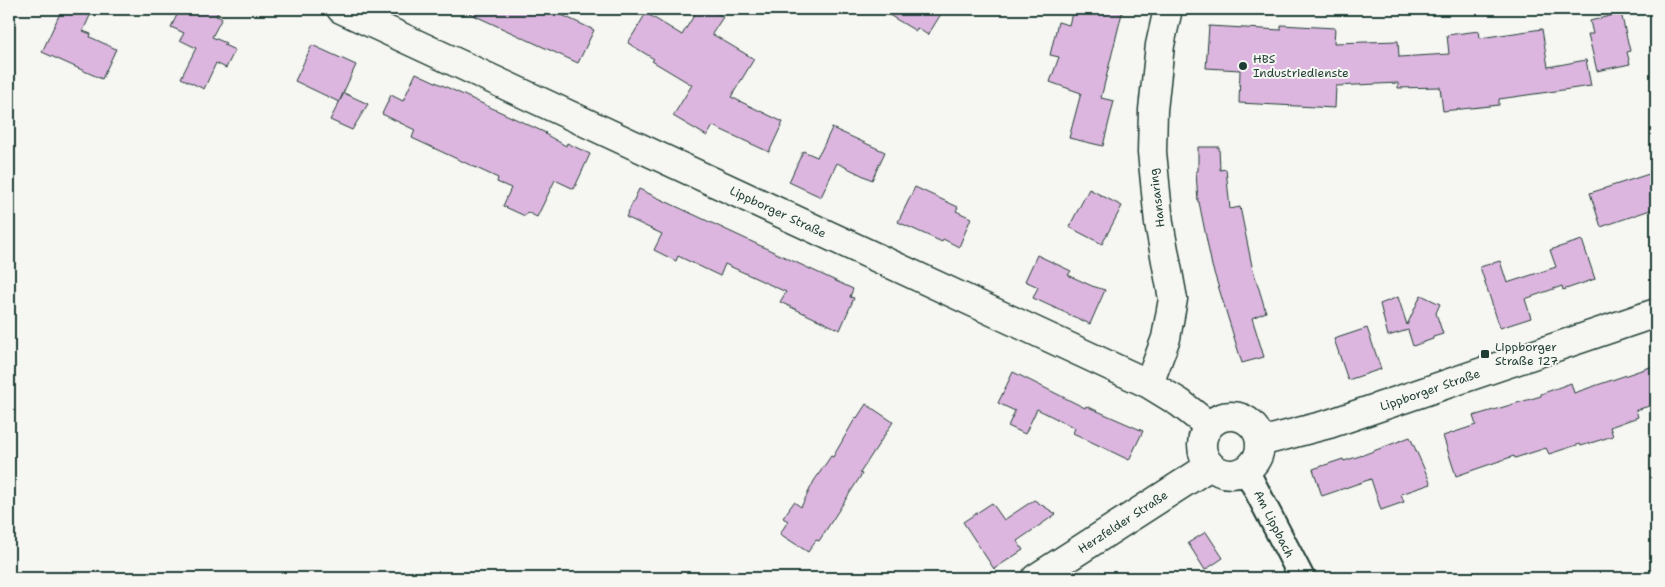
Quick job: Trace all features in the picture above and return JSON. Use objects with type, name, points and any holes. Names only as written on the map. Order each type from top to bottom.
[{"type":"street","name":"Lippborger Straße","points":[[341,9],[1149,384],[1180,403],[1208,426]]},
{"type":"street","name":"Hansaring","points":[[1149,384],[1166,338],[1173,299],[1159,223],[1152,152],[1153,110],[1160,45],[1168,9]]},
{"type":"street","name":"Lippborger Straße","points":[[1260,442],[1329,424],[1656,313]]},
{"type":"street","points":[[1225,416],[1244,419],[1251,424],[1257,432],[1260,442],[1257,458],[1246,470],[1237,473],[1227,474],[1210,466],[1202,450],[1204,433],[1208,426],[1225,416]]},
{"type":"street","name":"Herzfelder Straße","points":[[1036,578],[1210,466]]},
{"type":"street","name":"Am Lippbach","points":[[1246,470],[1302,578]]},
{"type":"building","points":[[62,9],[93,9],[83,31],[91,34],[90,37],[116,49],[102,79],[42,52]]},
{"type":"building","points":[[180,9],[220,9],[216,16],[222,18],[212,37],[226,43],[224,45],[235,50],[226,68],[216,63],[204,89],[181,78],[196,48],[180,40],[184,33],[171,27]]},
{"type":"building","points":[[460,9],[549,9],[594,30],[578,63]]},
{"type":"building","points":[[698,9],[709,9],[723,17],[712,34],[754,59],[731,97],[783,122],[769,152],[713,126],[707,136],[673,116],[692,85],[652,61],[654,59],[628,43],[646,13],[682,35]]},
{"type":"building","points":[[879,9],[944,9],[928,35],[917,28],[916,31]]},
{"type":"building","points":[[1073,9],[1123,9],[1101,98],[1114,101],[1103,146],[1069,138],[1081,93],[1050,82],[1059,57],[1050,55],[1058,22],[1069,25]]},
{"type":"building","points":[[1621,13],[1630,51],[1627,52],[1630,64],[1597,71],[1588,34],[1593,34],[1590,21]]},
{"type":"building","points":[[1281,25],[1335,28],[1334,43],[1398,41],[1399,57],[1449,54],[1447,35],[1479,31],[1480,38],[1542,29],[1548,67],[1586,60],[1591,86],[1499,99],[1499,105],[1443,111],[1440,87],[1398,88],[1398,83],[1336,86],[1335,108],[1239,103],[1240,70],[1206,68],[1209,26],[1281,30]]},
{"type":"building","points":[[312,45],[356,65],[339,102],[295,81]]},
{"type":"building","points":[[416,73],[546,133],[566,146],[567,143],[590,154],[574,189],[555,180],[537,217],[527,212],[525,216],[503,206],[511,188],[497,182],[498,178],[412,138],[415,130],[382,114],[391,95],[403,101]]},
{"type":"building","points":[[344,93],[368,104],[352,130],[330,120]]},
{"type":"building","points":[[832,128],[885,152],[872,180],[837,163],[821,197],[789,182],[803,151],[817,157]]},
{"type":"building","points":[[1198,147],[1219,147],[1220,170],[1226,169],[1230,209],[1240,207],[1252,266],[1266,312],[1252,318],[1264,357],[1242,363],[1212,266],[1198,202],[1196,171],[1198,171]]},
{"type":"building","points":[[1649,174],[1656,196],[1656,208],[1601,227],[1590,193]]},
{"type":"building","points":[[915,187],[958,207],[956,211],[971,218],[959,247],[943,239],[942,242],[898,222]]},
{"type":"building","points":[[639,189],[853,289],[850,297],[854,298],[840,330],[780,302],[786,292],[725,264],[720,276],[678,256],[676,261],[654,250],[662,234],[626,217]]},
{"type":"building","points":[[1089,189],[1122,206],[1102,244],[1069,227]]},
{"type":"building","points":[[1582,240],[1595,279],[1563,290],[1562,286],[1525,299],[1531,318],[1500,328],[1480,267],[1500,261],[1507,283],[1556,267],[1550,250]]},
{"type":"building","points":[[1037,255],[1071,271],[1068,275],[1105,290],[1090,324],[1033,298],[1038,287],[1025,281]]},
{"type":"building","points":[[1421,295],[1440,304],[1436,313],[1443,334],[1413,346],[1408,330],[1388,336],[1380,304],[1398,297],[1407,325]]},
{"type":"building","points":[[1367,328],[1381,369],[1348,380],[1334,339]]},
{"type":"building","points":[[1656,365],[1656,404],[1636,410],[1638,417],[1610,427],[1613,436],[1549,454],[1546,448],[1515,458],[1514,456],[1456,476],[1443,436],[1476,425],[1473,416],[1541,396],[1541,394],[1571,383],[1574,393]]},
{"type":"building","points":[[1013,372],[1085,408],[1086,406],[1143,431],[1129,460],[1073,433],[1075,428],[1037,409],[1025,434],[1008,426],[1015,411],[998,403]]},
{"type":"building","points":[[866,404],[893,422],[819,541],[816,540],[808,552],[780,534],[788,521],[783,518],[794,502],[801,507],[814,481],[831,456],[833,457],[856,417]]},
{"type":"building","points":[[1410,437],[1431,484],[1401,494],[1404,502],[1381,510],[1371,479],[1322,496],[1313,469],[1343,459],[1344,461],[1363,455]]},
{"type":"building","points":[[1034,500],[1056,514],[1017,541],[1023,550],[994,569],[963,522],[992,503],[1004,520]]},
{"type":"building","points":[[1206,532],[1223,558],[1205,570],[1188,543]]},
{"type":"place","name":"HBS Industriedienste","points":[[1243,66]]},
{"type":"place","name":"Lippborger Straße 127","points":[[1485,354]]}]
